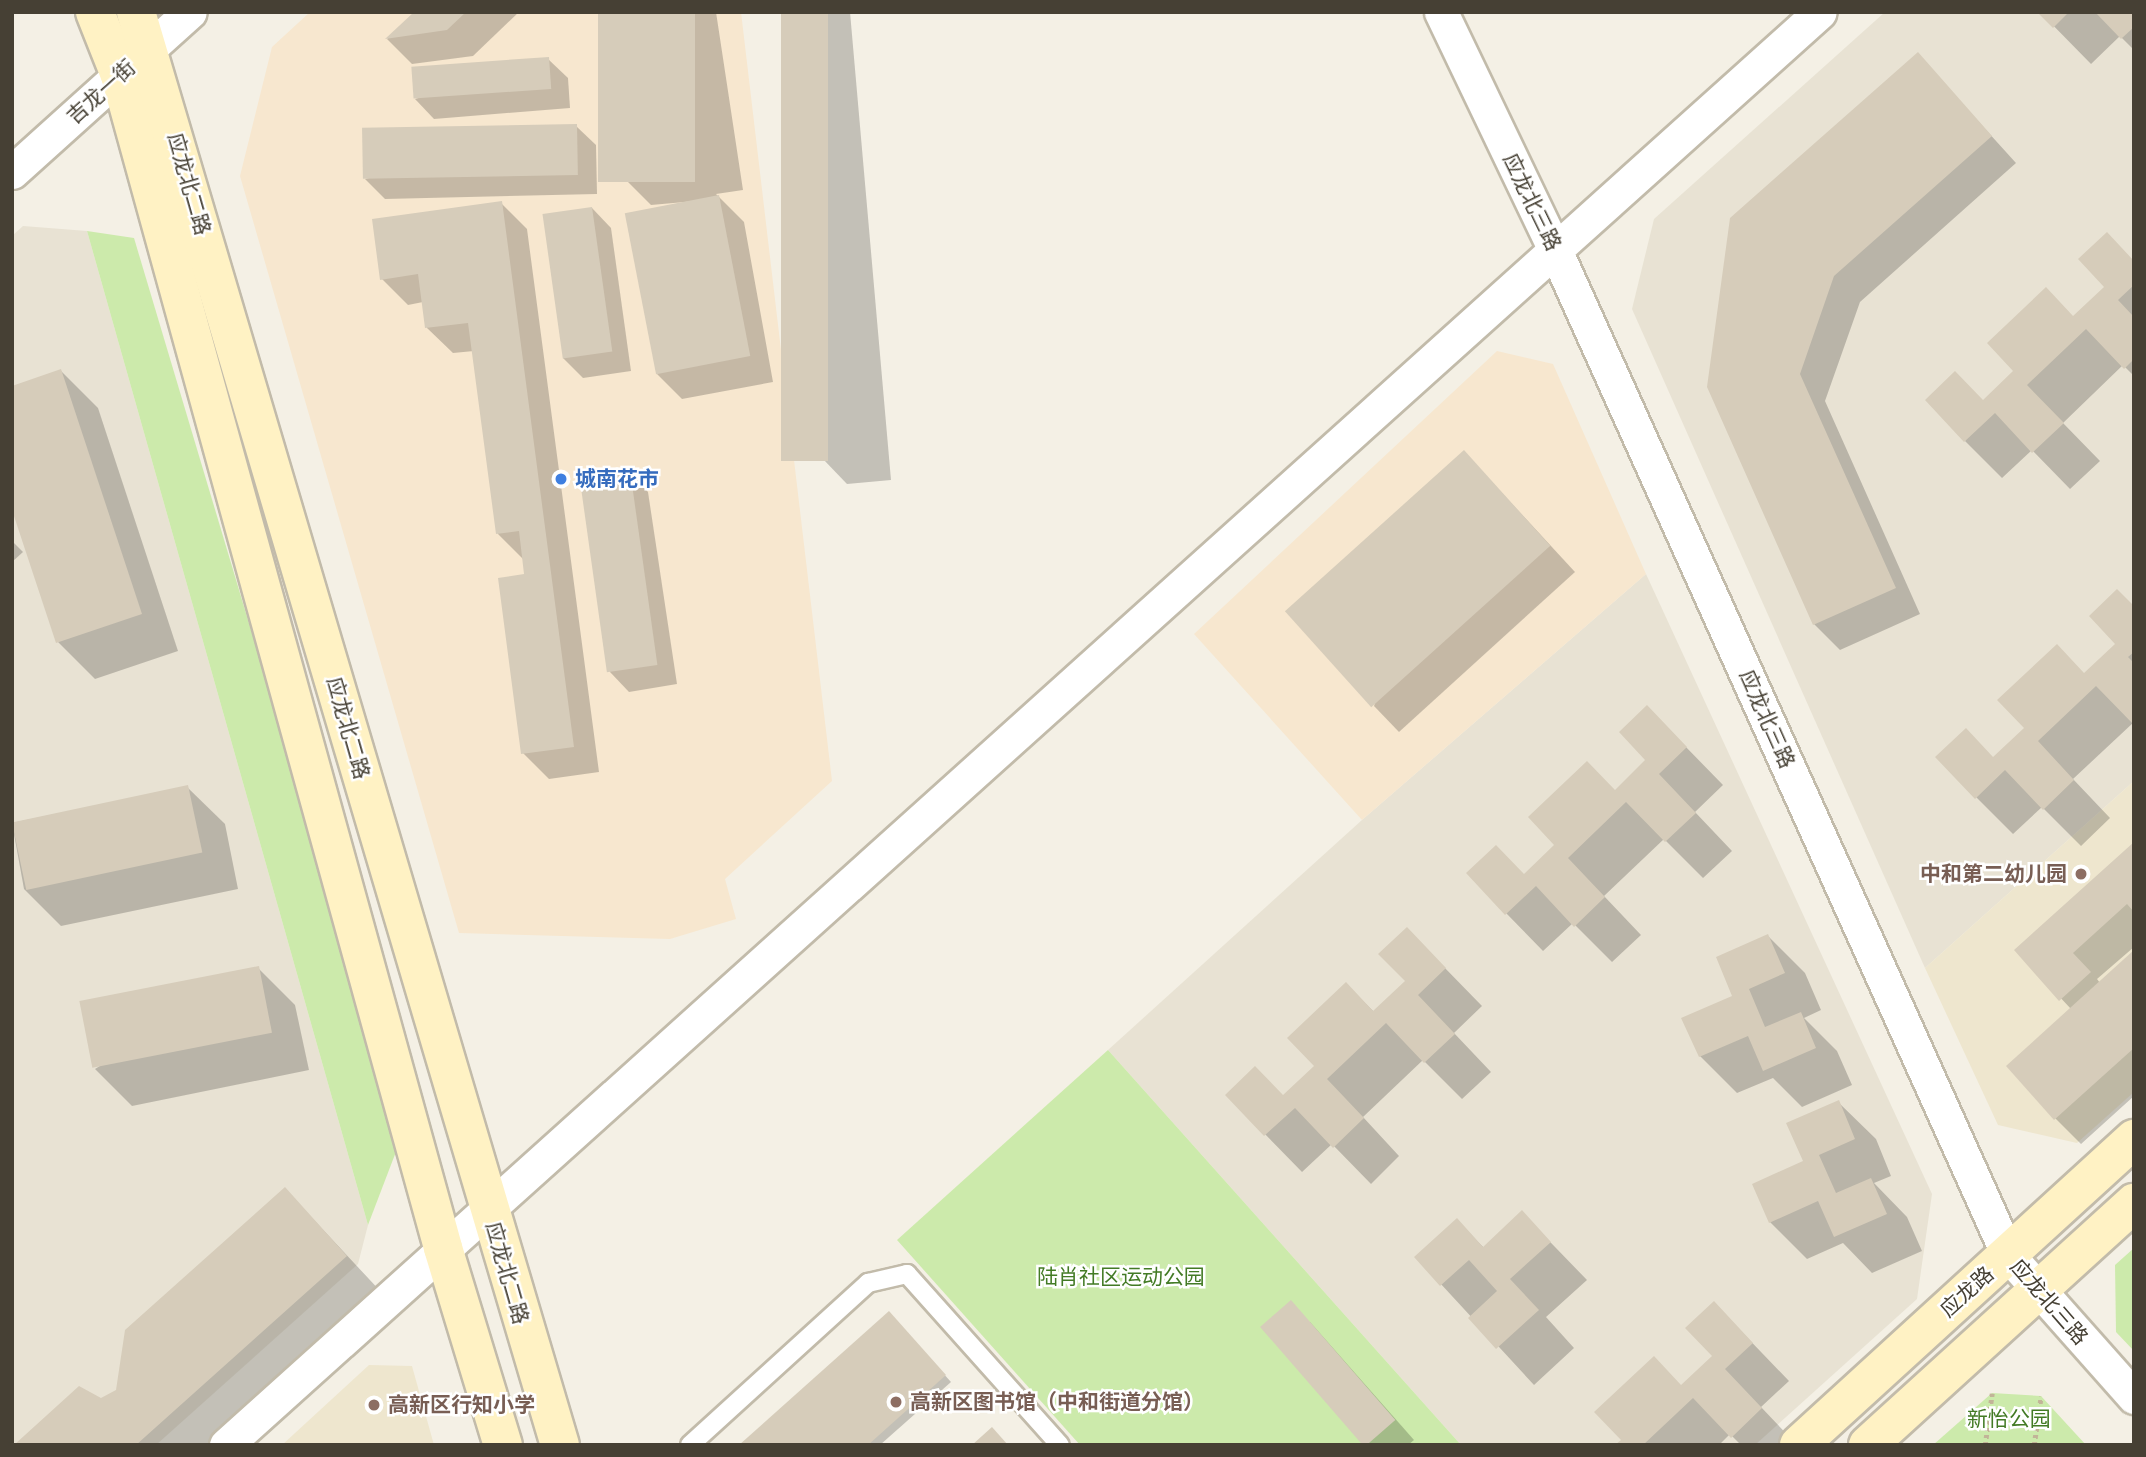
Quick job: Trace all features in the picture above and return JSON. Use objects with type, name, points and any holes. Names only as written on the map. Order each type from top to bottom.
[{"type":"main road","name":"应龙北二路","points":[[95,12],[120,75],[443,1248],[503,1445]]},
{"type":"main road","name":"应龙北二路","points":[[136,12],[560,1445]]},
{"type":"main road","name":"应龙路","points":[[1798,1445],[2134,1139]]},
{"type":"main road","points":[[1868,1445],[2134,1203]]},
{"type":"street","name":"吉龙一街","points":[[12,172],[190,12]]},
{"type":"street","name":"应龙北三路","points":[[1441,12],[1556,252],[2008,1255],[2037,1292],[2134,1397]]},
{"type":"street","points":[[226,1445],[1820,12]]},
{"type":"lane","points":[[690,1445],[868,1283],[907,1274],[1060,1445]]},
{"type":"path","points":[[1984,1445],[1992,1393]]},
{"type":"path","points":[[2034,1445],[2041,1396]]},
{"type":"shaded area","name":"城南花市","points":[[310,12],[741,12],[832,781],[725,879],[736,919],[670,939],[459,933],[240,176],[272,47]]},
{"type":"shaded area","points":[[1885,12],[2134,12],[2134,781],[1925,968],[1632,309],[1654,219]]},
{"type":"shaded area","points":[[23,226],[87,231],[368,1225],[358,1264],[156,1445],[12,1445],[12,236]]},
{"type":"shaded area","points":[[1497,351],[1553,364],[1646,574],[1362,820],[1194,634]]},
{"type":"shaded area","points":[[1646,574],[1932,1194],[1917,1299],[1755,1445],[1461,1445],[1108,1050],[1362,820]]},
{"type":"shaded area","name":"中和第二幼儿园","points":[[2134,781],[2134,1092],[2077,1143],[1998,1125],[1925,968]]},
{"type":"shaded area","name":"高新区行知小学","points":[[369,1365],[412,1366],[434,1445],[282,1445]]},
{"type":"green space","points":[[87,231],[134,238],[402,1136],[368,1225]]},
{"type":"green space","name":"陆肖社区运动公园","points":[[1108,1050],[1461,1445],[1080,1445],[897,1240]]},
{"type":"green space","points":[[2134,1248],[2134,1351],[2116,1332],[2115,1265]]},
{"type":"green space","name":"新怡公园","points":[[1992,1393],[2041,1396],[2086,1445],[1933,1445]]},
{"type":"building","points":[[414,12],[466,12],[447,30],[385,39]]},
{"type":"building","points":[[598,12],[695,12],[695,182],[598,182]]},
{"type":"building","points":[[781,12],[828,12],[828,461],[781,461]]},
{"type":"building","points":[[2037,12],[2069,12],[2053,28]]},
{"type":"building","points":[[2095,12],[2134,12],[2134,27],[2121,39]]},
{"type":"building","points":[[1918,52],[1992,136],[1834,276],[1800,374],[1896,588],[1813,625],[1707,387],[1730,218]]},
{"type":"building","points":[[549,57],[551,89],[414,99],[411,67]]},
{"type":"building","points":[[577,124],[578,175],[363,179],[362,128]]},
{"type":"building","points":[[719,195],[750,356],[656,374],[625,213]]},
{"type":"building","points":[[502,201],[574,747],[521,754],[498,578],[524,574],[519,531],[496,534],[468,323],[425,328],[418,274],[380,280],[372,219]]},
{"type":"building","points":[[592,207],[612,352],[563,359],[542,214]]},
{"type":"building","points":[[2107,232],[2134,261],[2134,285],[2118,300],[2134,317],[2134,359],[2124,369],[2086,329],[2027,385],[2064,423],[2032,453],[1995,413],[1964,442],[1925,400],[1955,371],[1983,400],[2013,371],[1987,343],[2046,287],[2073,316],[2104,287],[2078,259]]},
{"type":"building","points":[[61,369],[142,614],[56,643],[12,510],[12,386]]},
{"type":"building","points":[[1464,450],[1550,546],[1371,707],[1285,611]]},
{"type":"building","points":[[630,470],[657,665],[607,672],[579,477]]},
{"type":"building","points":[[2117,589],[2134,606],[2134,652],[2128,657],[2134,663],[2134,725],[2096,686],[2038,741],[2074,780],[2043,810],[2005,770],[1975,799],[1935,757],[1966,728],[1993,757],[2024,728],[1997,700],[2057,644],[2084,673],[2115,644],[2089,616]]},
{"type":"building","points":[[1647,705],[1687,747],[1659,774],[1696,813],[1665,842],[1626,802],[1568,858],[1605,897],[1574,927],[1536,886],[1505,915],[1466,873],[1496,845],[1524,874],[1554,845],[1528,817],[1587,761],[1615,790],[1645,760],[1619,732]]},
{"type":"building","points":[[188,785],[202,852],[26,890],[12,822]]},
{"type":"building","points":[[2134,842],[2134,912],[2127,904],[2073,953],[2091,972],[2059,1001],[2014,950]]},
{"type":"building","points":[[1407,927],[1446,968],[1418,995],[1455,1034],[1424,1063],[1386,1023],[1327,1079],[1364,1118],[1333,1148],[1295,1108],[1264,1136],[1225,1095],[1255,1066],[1283,1095],[1314,1066],[1287,1038],[1346,982],[1373,1011],[1405,981],[1378,954]]},
{"type":"building","points":[[1768,934],[1785,973],[1749,989],[1765,1027],[1801,1012],[1816,1048],[1763,1071],[1748,1036],[1699,1057],[1681,1018],[1732,996],[1716,957]]},
{"type":"building","points":[[2134,950],[2134,1048],[2054,1120],[2006,1066]]},
{"type":"building","points":[[259,966],[272,1033],[92,1068],[79,1001]]},
{"type":"building","points":[[1839,1100],[1855,1139],[1819,1155],[1836,1193],[1871,1178],[1887,1214],[1834,1237],[1818,1201],[1769,1223],[1752,1184],[1803,1161],[1786,1123]]},
{"type":"building","points":[[285,1187],[347,1256],[136,1445],[14,1445],[79,1386],[101,1398],[116,1390],[125,1330]]},
{"type":"building","points":[[1522,1210],[1551,1242],[1510,1279],[1539,1310],[1496,1349],[1468,1318],[1497,1291],[1469,1260],[1440,1286],[1414,1257],[1457,1218],[1483,1247]]},
{"type":"building","points":[[1291,1300],[1395,1420],[1367,1445],[1363,1445],[1260,1327]]},
{"type":"building","points":[[1714,1301],[1753,1343],[1725,1369],[1762,1408],[1731,1438],[1693,1398],[1643,1445],[1615,1445],[1621,1440],[1594,1412],[1654,1356],[1681,1385],[1712,1356],[1685,1328]]},
{"type":"building","points":[[889,1311],[946,1375],[868,1445],[739,1445]]},
{"type":"building","points":[[992,1427],[1008,1445],[972,1445]]},
{"type":"place","name":"城南花市","points":[[561,479]]},
{"type":"place","name":"中和第二幼儿园","points":[[2081,874]]},
{"type":"place","name":"高新区图书馆（中和街道分馆）","points":[[896,1402]]},
{"type":"place","name":"高新区行知小学","points":[[374,1405]]}]
